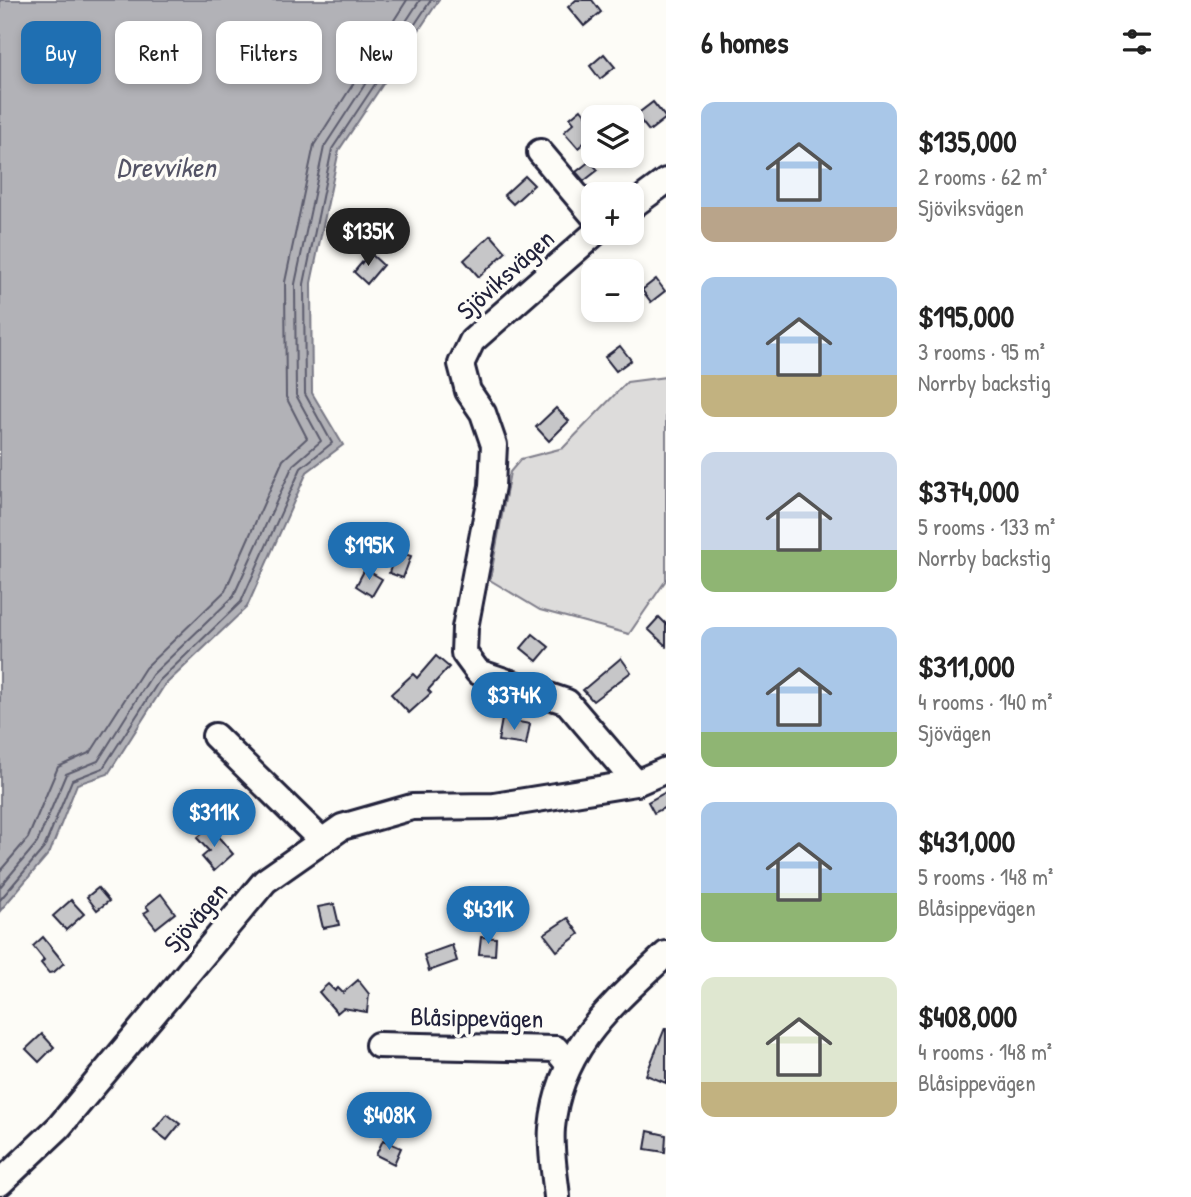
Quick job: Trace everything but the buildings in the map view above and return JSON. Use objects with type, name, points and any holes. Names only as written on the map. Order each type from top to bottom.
[{"type":"street","points":[[540,152],[581,201]]},
{"type":"street","points":[[644,197],[666,181]]},
{"type":"street","name":"Sjöviksvägen","points":[[581,245],[472,341],[461,364],[468,391],[483,413],[494,445],[492,486],[465,628],[464,653],[478,672],[567,702],[635,783]]},
{"type":"street","points":[[215,736],[322,841]]},
{"type":"street","name":"Sjövägen","points":[[0,1183],[59,1127],[265,881],[342,827],[412,807],[494,806],[635,783],[666,770]]},
{"type":"street","points":[[557,1197],[551,1129],[564,1072],[598,1018],[666,954]]},
{"type":"street","name":"Blåsippevägen","points":[[378,1045],[556,1049],[568,1064]]},
{"type":"shaded area","points":[[666,377],[666,580],[629,634],[540,610],[490,580],[510,472],[521,459],[563,448],[627,382]]},
{"type":"water","name":"Drevviken","points":[[0,0],[439,0],[417,33],[417,21],[336,21],[336,84],[383,84],[339,150],[311,283],[312,393],[343,445],[307,472],[247,607],[164,686],[108,774],[77,784],[50,852],[0,911]]}]
